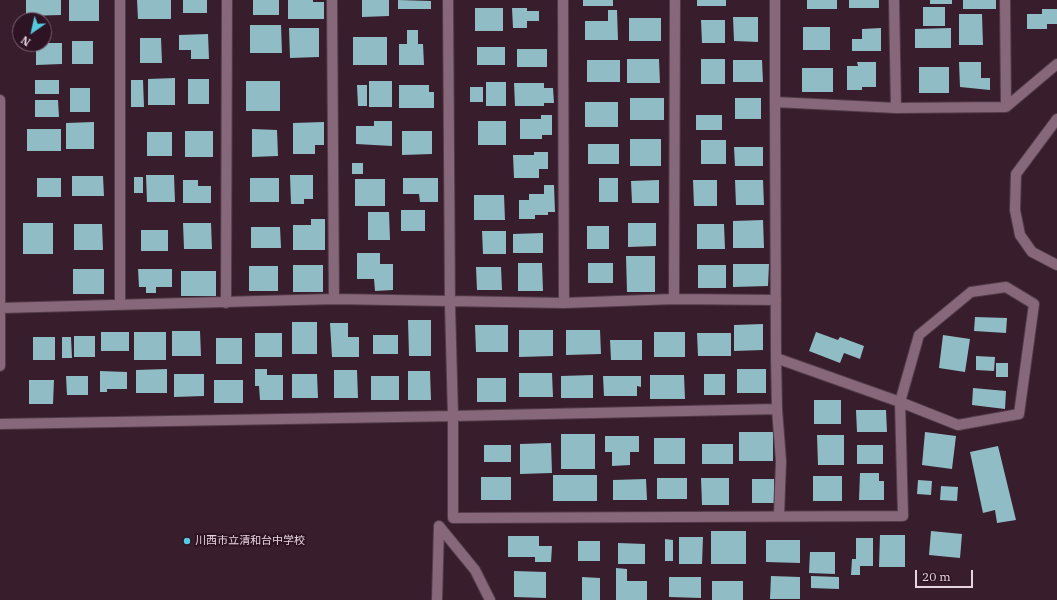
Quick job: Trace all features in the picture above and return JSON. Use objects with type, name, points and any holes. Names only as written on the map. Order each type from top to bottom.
[{"type":"street","points":[[120,0],[120,304]]},
{"type":"street","points":[[226,302],[227,0]]},
{"type":"street","points":[[332,0],[334,299]]},
{"type":"street","points":[[448,0],[453,518],[903,516],[900,402],[919,335],[971,292],[1006,287],[1034,304],[1019,414],[958,425],[900,402],[776,358]]},
{"type":"street","points":[[563,0],[564,303]]},
{"type":"street","points":[[674,299],[675,0]]},
{"type":"street","points":[[776,0],[776,358],[777,409],[781,461],[779,516]]},
{"type":"street","points":[[894,0],[896,108]]},
{"type":"street","points":[[1005,0],[1006,107]]},
{"type":"street","points":[[775,102],[896,108],[1006,107],[1057,64]]},
{"type":"street","points":[[0,100],[0,366]]},
{"type":"street","points":[[1057,119],[1016,174],[1015,210],[1020,236],[1032,252],[1057,265]]},
{"type":"street","points":[[1,308],[334,299],[564,303],[674,299],[776,300]]},
{"type":"street","points":[[0,424],[777,409]]},
{"type":"street","points":[[437,600],[439,526],[474,570],[490,600]]},
{"type":"building","points":[[26,0],[61,0],[61,15],[52,15],[52,12],[26,12]]},
{"type":"building","points":[[69,0],[99,0],[99,21],[69,21]]},
{"type":"building","points":[[137,0],[171,0],[171,19],[138,19]]},
{"type":"building","points":[[183,0],[207,0],[207,13],[183,13]]},
{"type":"building","points":[[253,0],[279,0],[279,15],[253,15]]},
{"type":"building","points":[[288,0],[313,0],[313,2],[324,2],[324,19],[288,19]]},
{"type":"building","points":[[362,0],[389,0],[389,16],[362,17]]},
{"type":"building","points":[[398,0],[431,1],[431,9],[398,9]]},
{"type":"building","points":[[583,0],[613,0],[613,6],[583,6]]},
{"type":"building","points":[[697,0],[726,0],[726,6],[697,6]]},
{"type":"building","points":[[807,0],[837,0],[837,9],[807,9]]},
{"type":"building","points":[[849,0],[879,0],[879,8],[849,8]]},
{"type":"building","points":[[930,0],[952,0],[952,4],[930,4]]},
{"type":"building","points":[[963,0],[996,0],[996,9],[963,9]]},
{"type":"building","points":[[923,7],[945,7],[945,26],[923,26]]},
{"type":"building","points":[[475,8],[503,8],[503,31],[475,31]]},
{"type":"building","points":[[512,8],[527,8],[527,11],[539,11],[539,21],[527,21],[527,28],[513,28]]},
{"type":"building","points":[[1042,9],[1057,9],[1057,24],[1047,24],[1047,29],[1027,29],[1027,14],[1042,14]]},
{"type":"building","points":[[608,10],[617,10],[618,40],[585,40],[585,21],[608,21]]},
{"type":"building","points":[[959,14],[982,14],[983,45],[959,45]]},
{"type":"building","points":[[733,17],[758,17],[758,42],[734,41]]},
{"type":"building","points":[[629,18],[661,18],[661,41],[629,41]]},
{"type":"building","points":[[701,20],[725,20],[725,43],[702,43]]},
{"type":"building","points":[[250,25],[281,25],[282,53],[250,53]]},
{"type":"building","points":[[803,27],[830,27],[830,50],[803,50]]},
{"type":"building","points":[[289,28],[319,28],[319,57],[290,58]]},
{"type":"building","points":[[881,28],[881,51],[852,51],[852,39],[862,39],[862,29]]},
{"type":"building","points":[[951,28],[951,48],[915,48],[915,29]]},
{"type":"building","points":[[407,30],[418,30],[418,44],[423,44],[424,65],[399,65],[399,44],[407,44]]},
{"type":"building","points":[[208,34],[209,59],[191,59],[191,50],[179,50],[179,35]]},
{"type":"building","points":[[353,37],[387,37],[387,65],[353,65]]},
{"type":"building","points":[[140,38],[161,38],[162,63],[140,63]]},
{"type":"building","points":[[72,41],[93,41],[93,64],[72,64]]},
{"type":"building","points":[[52,43],[62,43],[62,64],[36,65],[36,52],[52,52]]},
{"type":"building","points":[[477,47],[505,47],[505,65],[477,65]]},
{"type":"building","points":[[517,49],[547,49],[547,67],[517,67]]},
{"type":"building","points":[[627,59],[659,59],[660,83],[627,83]]},
{"type":"building","points":[[701,59],[725,59],[725,84],[701,84]]},
{"type":"building","points":[[587,60],[620,60],[620,82],[587,82]]},
{"type":"building","points":[[733,60],[762,60],[763,82],[733,82]]},
{"type":"building","points":[[857,62],[876,62],[876,87],[862,87],[862,90],[847,90],[847,66],[858,66]]},
{"type":"building","points":[[959,62],[981,62],[981,78],[990,78],[990,90],[960,87]]},
{"type":"building","points":[[919,67],[949,67],[949,93],[919,93]]},
{"type":"building","points":[[802,68],[833,68],[833,92],[802,92]]},
{"type":"building","points":[[175,78],[175,105],[148,105],[148,79]]},
{"type":"building","points":[[188,79],[209,79],[209,104],[188,104]]},
{"type":"building","points":[[35,80],[59,80],[59,94],[35,94]]},
{"type":"building","points":[[131,80],[143,80],[144,107],[131,107]]},
{"type":"building","points":[[246,81],[280,81],[280,111],[246,111]]},
{"type":"building","points":[[369,81],[392,81],[392,107],[369,107]]},
{"type":"building","points":[[486,82],[506,82],[506,106],[486,106]]},
{"type":"building","points":[[514,83],[544,83],[544,88],[553,88],[554,103],[544,103],[544,106],[515,106]]},
{"type":"building","points":[[357,85],[367,85],[367,106],[358,106]]},
{"type":"building","points":[[399,85],[429,85],[429,92],[434,92],[434,108],[399,108]]},
{"type":"building","points":[[470,87],[483,87],[483,102],[470,102]]},
{"type":"building","points":[[70,88],[90,88],[90,112],[70,112]]},
{"type":"building","points":[[630,98],[664,98],[664,120],[630,120]]},
{"type":"building","points":[[735,98],[761,98],[761,119],[735,119]]},
{"type":"building","points":[[35,100],[58,100],[59,117],[35,117]]},
{"type":"building","points":[[585,102],[618,102],[618,127],[585,127]]},
{"type":"building","points":[[541,115],[552,115],[552,135],[542,135],[542,139],[520,139],[520,119],[541,119]]},
{"type":"building","points":[[696,115],[722,115],[722,130],[696,130]]},
{"type":"building","points":[[374,121],[392,121],[392,146],[356,144],[356,126],[374,126]]},
{"type":"building","points":[[478,121],[506,121],[506,145],[478,145]]},
{"type":"building","points":[[94,122],[94,149],[66,149],[66,123]]},
{"type":"building","points":[[324,122],[324,145],[315,145],[315,154],[293,154],[293,123]]},
{"type":"building","points":[[27,129],[61,129],[61,151],[27,151]]},
{"type":"building","points":[[252,129],[277,130],[278,156],[252,157]]},
{"type":"building","points":[[185,131],[213,131],[213,157],[185,157]]},
{"type":"building","points":[[402,131],[432,131],[432,154],[402,155]]},
{"type":"building","points":[[147,132],[172,132],[172,156],[147,156]]},
{"type":"building","points":[[630,139],[661,139],[661,166],[630,166]]},
{"type":"building","points":[[701,140],[726,140],[726,164],[701,164]]},
{"type":"building","points":[[588,144],[619,144],[619,164],[588,164]]},
{"type":"building","points":[[734,147],[763,147],[763,166],[735,166]]},
{"type":"building","points":[[534,152],[548,152],[548,169],[539,169],[539,178],[514,178],[513,155],[534,155]]},
{"type":"building","points":[[352,163],[363,163],[363,174],[352,174]]},
{"type":"building","points":[[146,175],[174,175],[175,202],[147,202]]},
{"type":"building","points":[[290,175],[313,175],[313,199],[304,199],[304,204],[291,204]]},
{"type":"building","points":[[72,176],[103,176],[104,196],[72,196]]},
{"type":"building","points":[[134,177],[143,177],[143,193],[134,193]]},
{"type":"building","points":[[37,178],[61,178],[61,197],[37,197]]},
{"type":"building","points":[[250,178],[279,178],[279,202],[250,202]]},
{"type":"building","points":[[403,178],[438,178],[438,202],[420,202],[419,194],[403,194]]},
{"type":"building","points":[[599,178],[618,178],[618,202],[599,202]]},
{"type":"building","points":[[355,179],[385,179],[385,206],[355,206]]},
{"type":"building","points":[[183,180],[198,180],[198,186],[211,186],[211,203],[183,203]]},
{"type":"building","points":[[659,180],[659,203],[632,203],[631,181]]},
{"type":"building","points":[[693,180],[717,180],[717,206],[694,206]]},
{"type":"building","points":[[735,180],[763,180],[764,205],[736,205]]},
{"type":"building","points":[[544,185],[554,185],[555,212],[548,212],[548,215],[535,215],[535,219],[519,219],[519,200],[529,200],[529,194],[544,194]]},
{"type":"building","points":[[474,195],[504,195],[505,220],[474,220]]},
{"type":"building","points":[[401,210],[425,210],[425,231],[401,231]]},
{"type":"building","points":[[368,212],[389,212],[390,240],[368,240]]},
{"type":"building","points":[[311,219],[325,219],[325,250],[293,250],[293,225],[311,225]]},
{"type":"building","points":[[763,220],[764,248],[733,248],[733,221]]},
{"type":"building","points":[[23,223],[53,223],[53,254],[23,254]]},
{"type":"building","points":[[183,223],[211,223],[212,249],[184,249]]},
{"type":"building","points":[[628,223],[656,223],[656,246],[628,247]]},
{"type":"building","points":[[74,224],[102,224],[103,250],[74,250]]},
{"type":"building","points":[[697,224],[724,224],[725,249],[697,249]]},
{"type":"building","points":[[587,226],[609,226],[609,249],[587,249]]},
{"type":"building","points":[[251,227],[280,227],[281,248],[251,248]]},
{"type":"building","points":[[141,230],[168,230],[168,251],[141,251]]},
{"type":"building","points":[[482,231],[506,231],[506,254],[483,254]]},
{"type":"building","points":[[543,233],[543,253],[513,253],[513,234]]},
{"type":"building","points":[[357,253],[380,253],[380,264],[393,264],[393,290],[375,291],[374,279],[357,279]]},
{"type":"building","points":[[626,256],[655,256],[655,292],[627,292]]},
{"type":"building","points":[[518,263],[542,263],[543,291],[518,291]]},
{"type":"building","points":[[588,263],[613,263],[613,283],[588,283]]},
{"type":"building","points":[[733,264],[769,264],[768,286],[733,287]]},
{"type":"building","points":[[293,265],[323,265],[323,292],[293,292]]},
{"type":"building","points":[[698,265],[726,265],[726,288],[698,288]]},
{"type":"building","points":[[249,266],[278,266],[278,291],[249,291]]},
{"type":"building","points":[[476,267],[501,267],[502,290],[477,290]]},
{"type":"building","points":[[73,269],[104,269],[104,294],[73,294]]},
{"type":"building","points":[[138,269],[172,269],[172,287],[156,287],[156,293],[146,293],[146,287],[139,287]]},
{"type":"building","points":[[181,271],[216,271],[216,296],[181,296]]},
{"type":"building","points":[[975,317],[1007,318],[1006,333],[974,331]]},
{"type":"building","points":[[408,320],[431,320],[431,356],[409,356]]},
{"type":"building","points":[[292,322],[317,322],[317,354],[292,354]]},
{"type":"building","points":[[330,323],[348,323],[348,337],[359,337],[359,357],[332,357]]},
{"type":"building","points":[[763,324],[763,350],[734,351],[734,325]]},
{"type":"building","points":[[475,325],[508,325],[508,352],[476,352]]},
{"type":"building","points":[[519,330],[553,330],[553,356],[519,357]]},
{"type":"building","points":[[566,330],[600,330],[601,354],[566,355]]},
{"type":"building","points":[[172,331],[200,331],[201,356],[172,356]]},
{"type":"building","points":[[101,332],[129,332],[129,351],[101,351]]},
{"type":"building","points":[[134,332],[166,332],[166,360],[134,360]]},
{"type":"building","points":[[654,332],[685,332],[685,357],[654,357]]},
{"type":"building","points":[[816,332],[838,340],[840,337],[864,346],[860,359],[844,353],[840,363],[809,351]]},
{"type":"building","points":[[255,333],[282,333],[282,357],[255,357]]},
{"type":"building","points":[[697,333],[731,333],[731,356],[698,356]]},
{"type":"building","points":[[373,335],[398,335],[398,354],[373,354]]},
{"type":"building","points":[[943,335],[970,339],[965,372],[939,368]]},
{"type":"building","points":[[74,336],[95,336],[95,357],[74,357]]},
{"type":"building","points":[[33,337],[55,337],[55,360],[33,360]]},
{"type":"building","points":[[62,337],[71,337],[72,358],[62,358]]},
{"type":"building","points":[[216,338],[242,338],[242,364],[216,364]]},
{"type":"building","points":[[610,340],[642,340],[642,360],[611,360]]},
{"type":"building","points":[[976,356],[995,357],[994,371],[976,370]]},
{"type":"building","points":[[996,363],[1008,363],[1008,377],[996,377]]},
{"type":"building","points":[[167,369],[167,393],[136,393],[136,370]]},
{"type":"building","points":[[255,369],[267,369],[267,375],[283,375],[283,400],[260,400],[259,386],[255,386]]},
{"type":"building","points":[[737,369],[766,369],[766,393],[737,393]]},
{"type":"building","points":[[334,370],[357,370],[358,398],[334,398]]},
{"type":"building","points":[[100,371],[127,372],[127,389],[107,389],[107,392],[100,392]]},
{"type":"building","points":[[408,371],[430,371],[431,400],[408,400]]},
{"type":"building","points":[[519,373],[552,373],[553,397],[519,397]]},
{"type":"building","points":[[174,374],[204,374],[204,396],[174,397]]},
{"type":"building","points":[[292,374],[317,374],[318,398],[292,398]]},
{"type":"building","points":[[704,374],[725,374],[725,395],[704,395]]},
{"type":"building","points":[[593,375],[593,398],[561,398],[561,376]]},
{"type":"building","points":[[650,375],[684,375],[685,399],[650,399]]},
{"type":"building","points":[[66,376],[88,376],[88,395],[67,395]]},
{"type":"building","points":[[371,376],[399,376],[399,400],[371,400]]},
{"type":"building","points":[[603,376],[641,376],[641,387],[637,386],[637,396],[604,396]]},
{"type":"building","points":[[477,378],[506,378],[506,402],[477,402]]},
{"type":"building","points":[[29,380],[54,380],[53,404],[29,404]]},
{"type":"building","points":[[214,380],[243,380],[243,403],[214,403]]},
{"type":"building","points":[[973,388],[1006,391],[1005,409],[972,405]]},
{"type":"building","points":[[814,400],[841,400],[841,424],[814,424]]},
{"type":"building","points":[[856,410],[886,410],[887,432],[857,432]]},
{"type":"building","points":[[739,432],[773,432],[773,461],[739,461]]},
{"type":"building","points":[[925,432],[956,436],[952,469],[922,465]]},
{"type":"building","points":[[561,434],[595,434],[595,469],[561,469]]},
{"type":"building","points":[[817,435],[844,435],[844,465],[818,465]]},
{"type":"building","points":[[605,436],[639,436],[639,452],[630,452],[630,465],[612,466],[612,452],[605,452]]},
{"type":"building","points":[[654,438],[685,438],[685,464],[654,464]]},
{"type":"building","points":[[551,443],[552,473],[520,474],[520,444]]},
{"type":"building","points":[[702,444],[733,444],[733,464],[702,464]]},
{"type":"building","points":[[484,445],[511,445],[511,462],[484,462]]},
{"type":"building","points":[[857,445],[883,445],[883,464],[857,464]]},
{"type":"building","points":[[998,446],[1016,520],[997,523],[995,510],[983,513],[970,452]]},
{"type":"building","points":[[860,473],[879,473],[879,481],[884,481],[884,500],[859,500]]},
{"type":"building","points":[[553,475],[597,475],[597,501],[553,501]]},
{"type":"building","points":[[813,476],[842,476],[842,501],[813,501]]},
{"type":"building","points":[[481,477],[511,477],[511,500],[481,500]]},
{"type":"building","points":[[657,478],[687,478],[687,499],[657,499]]},
{"type":"building","points":[[701,478],[729,478],[729,505],[702,505]]},
{"type":"building","points":[[646,479],[647,500],[613,500],[613,480]]},
{"type":"building","points":[[752,479],[774,479],[775,503],[752,503]]},
{"type":"building","points":[[918,480],[932,481],[931,495],[917,494]]},
{"type":"building","points":[[941,486],[958,487],[957,501],[940,500]]},
{"type":"building","points":[[711,531],[746,531],[746,564],[711,564]]},
{"type":"building","points":[[931,531],[962,534],[960,558],[929,555]]},
{"type":"building","points":[[880,535],[905,535],[905,567],[879,567]]},
{"type":"building","points":[[508,536],[539,536],[539,546],[552,546],[551,562],[535,562],[535,557],[508,557]]},
{"type":"building","points":[[679,537],[703,537],[702,564],[679,564]]},
{"type":"building","points":[[856,538],[873,538],[873,566],[860,566],[860,575],[851,575],[852,559],[856,559]]},
{"type":"building","points":[[665,539],[673,540],[673,561],[665,561]]},
{"type":"building","points":[[766,540],[800,540],[800,563],[766,562]]},
{"type":"building","points":[[578,541],[600,541],[600,561],[578,561]]},
{"type":"building","points":[[618,543],[645,544],[645,564],[618,564]]},
{"type":"building","points":[[810,552],[835,552],[835,574],[809,573]]},
{"type":"building","points":[[616,568],[627,569],[627,581],[647,581],[647,600],[616,600]]},
{"type":"building","points":[[514,571],[546,572],[546,598],[514,597]]},
{"type":"building","points":[[771,576],[800,577],[800,599],[770,599]]},
{"type":"building","points":[[811,576],[839,577],[839,589],[811,588]]},
{"type":"building","points":[[582,577],[600,578],[600,600],[582,600]]},
{"type":"building","points":[[669,577],[701,577],[701,598],[669,597]]},
{"type":"building","points":[[712,581],[743,581],[743,600],[712,600]]},
{"type":"place","name":"川西市立清和台中学校","points":[[187,541]]}]
